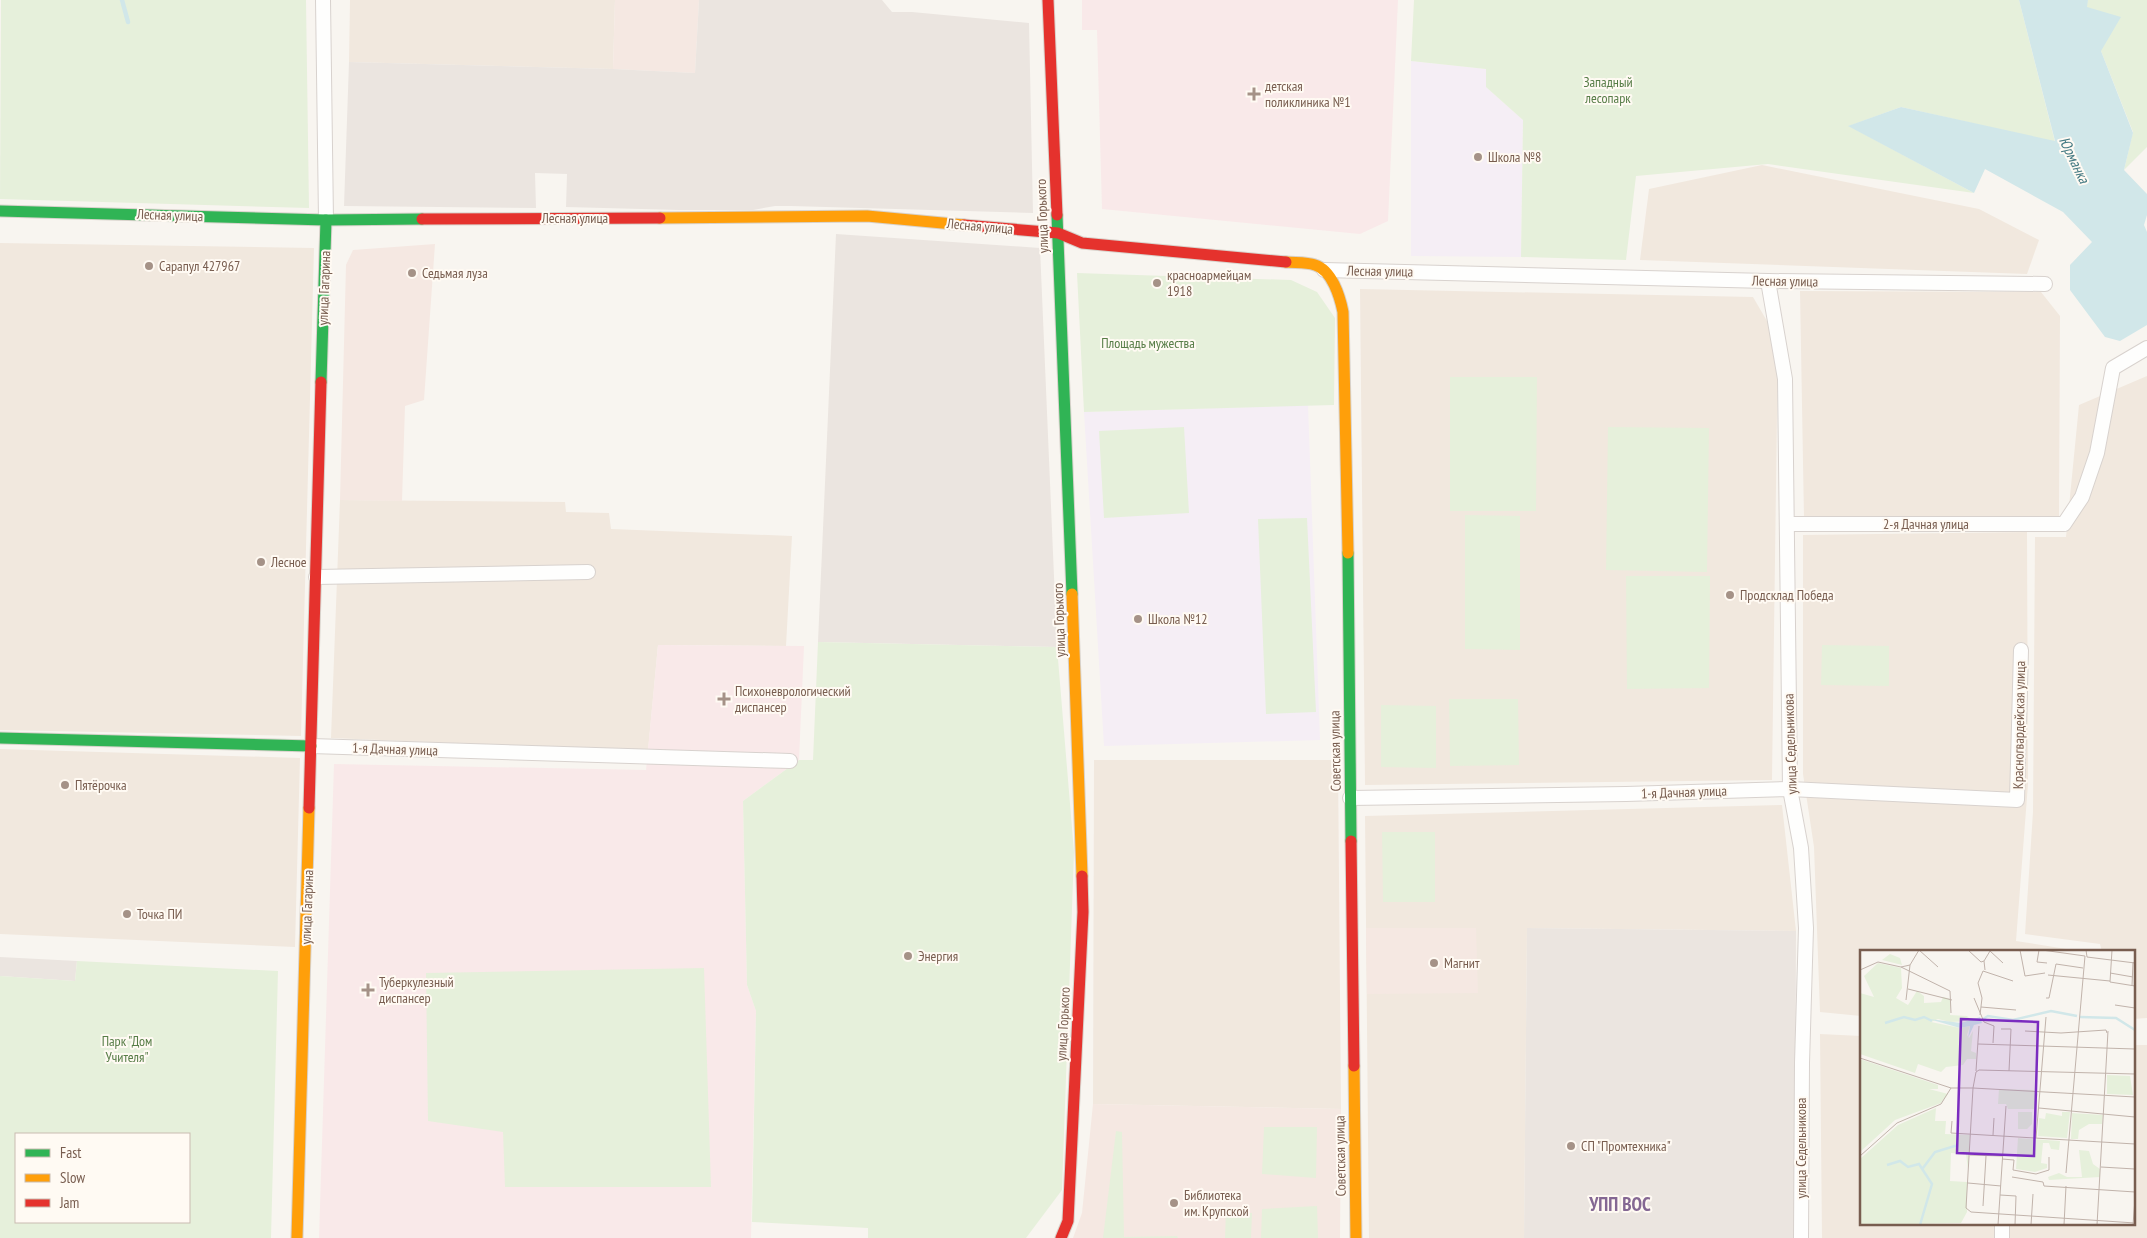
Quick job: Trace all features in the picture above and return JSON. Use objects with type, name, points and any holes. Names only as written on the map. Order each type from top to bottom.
[{"type":"street","name":"улица Гагарина","points":[[297,1238],[326,220],[323,0]]},
{"type":"street","name":"улица Горького","points":[[1048,0],[1079,756],[1083,912],[1068,1222],[1061,1238]]},
{"type":"street","name":"Лесная улица","points":[[0,210],[326,220],[867,216],[1058,233],[1082,243],[1316,265],[1324,270],[1768,281],[2045,284]]},
{"type":"street","name":"Советская улица","points":[[1324,270],[1340,294],[1345,320],[1356,1238]]},
{"type":"street","name":"улица Седельникова","points":[[1768,281],[1785,379],[1790,789],[1801,848],[1806,928],[1802,1063],[1801,1238]]},
{"type":"street","name":"2-я Дачная улица","points":[[1788,524],[2064,524],[2082,497],[2097,453],[2113,368],[2147,348]]},
{"type":"street","points":[[316,577],[588,572]]},
{"type":"street","name":"Красногвардейская улица","points":[[2018,800],[2021,650]]},
{"type":"street","name":"1-я Дачная улица","points":[[0,738],[790,761]]},
{"type":"street","name":"1-я Дачная улица","points":[[1350,798],[1626,794],[1790,789],[2018,800]]},
{"type":"shaded area","points":[[350,0],[615,0],[613,69],[349,62]]},
{"type":"shaded area","points":[[615,0],[699,0],[695,73],[613,69]]},
{"type":"shaded area","points":[[699,0],[882,0],[892,12],[912,12],[1029,23],[1033,213],[791,206],[775,206],[753,210],[566,207],[567,174],[535,173],[536,208],[344,206],[349,62],[695,73]]},
{"type":"shaded area","points":[[1082,0],[1398,0],[1388,221],[1360,234],[1102,209],[1097,30],[1082,30]]},
{"type":"shaded area","points":[[1411,61],[1486,69],[1486,87],[1523,120],[1521,257],[1411,256]]},
{"type":"shaded area","points":[[1762,165],[1979,209],[2039,240],[2027,274],[1640,260],[1649,189]]},
{"type":"shaded area","points":[[836,234],[1040,248],[1057,647],[818,642]]},
{"type":"shaded area","points":[[0,243],[314,248],[301,736],[0,730]]},
{"type":"shaded area","points":[[435,244],[424,400],[405,406],[402,501],[340,500],[346,265],[353,250]]},
{"type":"shaded area","points":[[1360,289],[1753,297],[1778,340],[1772,780],[1365,785]]},
{"type":"shaded area","points":[[1800,291],[2041,292],[2060,316],[2059,517],[1804,519]]},
{"type":"shaded area","points":[[2147,376],[2147,1018],[2134,1019],[2134,950],[2102,950],[2100,944],[2025,934],[2033,812],[2035,537],[2066,537],[2079,405]]},
{"type":"shaded area","points":[[1308,405],[1320,740],[1104,746],[1084,412]]},
{"type":"shaded area","points":[[340,500],[565,502],[566,512],[609,513],[611,529],[792,536],[786,646],[658,645],[648,751],[331,738]]},
{"type":"shaded area","points":[[2027,532],[2028,784],[2016,941],[2072,950],[1860,950],[1860,1016],[1820,1012],[1814,847],[1803,774],[1803,535]]},
{"type":"shaded area","points":[[658,645],[804,646],[799,760],[743,801],[747,985],[756,1011],[751,1238],[319,1238],[334,764],[646,770]]},
{"type":"shaded area","points":[[0,749],[300,758],[295,947],[0,934]]},
{"type":"shaded area","points":[[1094,760],[1338,760],[1341,1109],[1093,1104]]},
{"type":"shaded area","points":[[1782,805],[1796,931],[1527,928],[1524,1238],[1369,1238],[1365,816]]},
{"type":"shaded area","points":[[1366,928],[1476,928],[1478,993],[1367,994]]},
{"type":"shaded area","points":[[1527,928],[1796,931],[1795,1238],[1524,1238]]},
{"type":"shaded area","points":[[0,957],[77,961],[75,981],[0,976]]},
{"type":"shaded area","points":[[1820,1034],[1860,1036],[1860,1226],[2134,1226],[2134,1045],[2147,1045],[2147,1238],[1822,1238]]},
{"type":"shaded area","points":[[1093,1104],[1341,1109],[1340,1238],[1073,1238],[1082,1213]]},
{"type":"green space","points":[[1,0],[306,0],[309,208],[0,199]]},
{"type":"green space","name":"Западный лесопарк","points":[[1414,0],[2019,0],[2055,142],[1901,107],[1849,126],[1974,193],[1768,164],[1636,176],[1626,260],[1521,257],[1523,120],[1486,87],[1486,69],[1411,61]]},
{"type":"green space","points":[[2088,0],[2147,0],[2147,147],[2124,170],[2133,132],[2101,51],[2086,6]]},
{"type":"green space","name":"Площадь мужества","points":[[1077,273],[1291,280],[1317,292],[1335,318],[1334,405],[1084,412]]},
{"type":"green space","points":[[1450,377],[1537,377],[1536,511],[1450,511]]},
{"type":"green space","points":[[1184,427],[1189,513],[1104,518],[1099,431]]},
{"type":"green space","points":[[1608,427],[1709,428],[1707,572],[1606,570]]},
{"type":"green space","points":[[1465,515],[1520,516],[1520,650],[1465,649]]},
{"type":"green space","points":[[1307,518],[1316,712],[1266,714],[1258,519]]},
{"type":"green space","points":[[1626,576],[1710,576],[1709,688],[1627,689]]},
{"type":"green space","name":"Энергия","points":[[818,642],[1057,647],[1074,852],[1062,1190],[1026,1238],[868,1238],[868,1228],[752,1222],[756,1011],[747,985],[743,801],[799,760],[813,760]]},
{"type":"green space","points":[[1822,645],[1889,646],[1889,686],[1821,685]]},
{"type":"green space","points":[[1449,699],[1518,699],[1519,765],[1450,766]]},
{"type":"green space","points":[[1381,705],[1436,706],[1436,768],[1381,767]]},
{"type":"green space","points":[[1382,832],[1435,832],[1435,902],[1383,902]]},
{"type":"green space","name":"Парк \"Дом Учителя\"","points":[[77,961],[278,971],[271,1238],[0,1238],[0,976],[75,981]]},
{"type":"green space","points":[[704,968],[711,1187],[505,1187],[503,1132],[428,1121],[426,973]]},
{"type":"green space","points":[[1264,1127],[1317,1127],[1316,1178],[1262,1174]]},
{"type":"green space","points":[[1116,1131],[1122,1132],[1124,1237],[1177,1236],[1178,1238],[1103,1238]]},
{"type":"green space","points":[[1317,1206],[1318,1238],[1261,1238],[1262,1209]]},
{"type":"green space","points":[[1226,1211],[1252,1213],[1251,1238],[1225,1238]]},
{"type":"water","name":"Юрманка","points":[[2019,0],[2088,0],[2087,7],[2121,17],[2101,51],[2133,133],[2124,170],[2147,194],[2147,215],[2144,225],[2147,232],[2147,325],[2120,341],[2105,337],[2070,290],[2070,265],[2092,242],[2063,212],[1985,169],[1974,193],[1848,126],[1901,107],[2055,141]]},
{"type":"waterway","points":[[122,0],[128,22]]},
{"type":"traffic: fast","points":[[0,211],[326,220],[422,219]]},
{"type":"traffic: fast","points":[[1057,215],[1072,594]]},
{"type":"traffic: fast","points":[[321,382],[326,220]]},
{"type":"traffic: fast","points":[[1348,553],[1351,841]]},
{"type":"traffic: fast","points":[[0,738],[311,746]]},
{"type":"traffic: slow","points":[[660,218],[867,216],[964,225]]},
{"type":"traffic: slow","points":[[1286,262],[1312,264],[1326,272],[1331,278],[1340,299],[1343,312],[1348,553]]},
{"type":"traffic: slow","points":[[1072,594],[1082,876]]},
{"type":"traffic: slow","points":[[297,1238],[309,808]]},
{"type":"traffic: slow","points":[[1354,1066],[1356,1238]]},
{"type":"traffic: jam","points":[[1048,0],[1057,215]]},
{"type":"traffic: jam","points":[[422,219],[660,218]]},
{"type":"traffic: jam","points":[[964,225],[1058,233],[1082,243],[1286,262]]},
{"type":"traffic: jam","points":[[309,808],[321,382]]},
{"type":"traffic: jam","points":[[1351,841],[1354,1066]]},
{"type":"traffic: jam","points":[[1061,1238],[1068,1221],[1083,912],[1082,876]]},
{"type":"place","name":"детская поликлиника №1","points":[[1254,94]]},
{"type":"place","name":"Школа №8","points":[[1478,157]]},
{"type":"place","name":"Сарапул 427967","points":[[149,266]]},
{"type":"place","name":"Седьмая луза","points":[[412,273]]},
{"type":"place","name":"красноармейцам 1918","points":[[1157,283]]},
{"type":"place","name":"Лесное","points":[[261,562]]},
{"type":"place","name":"Продсклад Победа","points":[[1730,595]]},
{"type":"place","name":"Школа №12","points":[[1138,619]]},
{"type":"place","name":"Психоневрологический диспансер","points":[[724,699]]},
{"type":"place","name":"Пятёрочка","points":[[65,785]]},
{"type":"place","name":"Точка ПИ","points":[[127,914]]},
{"type":"place","name":"Энергия","points":[[908,956]]},
{"type":"place","name":"Магнит","points":[[1434,963]]},
{"type":"place","name":"Туберкулезный диспансер","points":[[368,990]]},
{"type":"place","name":"СП \"Промтехника\"","points":[[1571,1146]]},
{"type":"place","name":"Библиотека им. Крупской","points":[[1174,1203]]},
{"type":"district","name":"УПП ВОС","points":[[1620,1204]]}]
